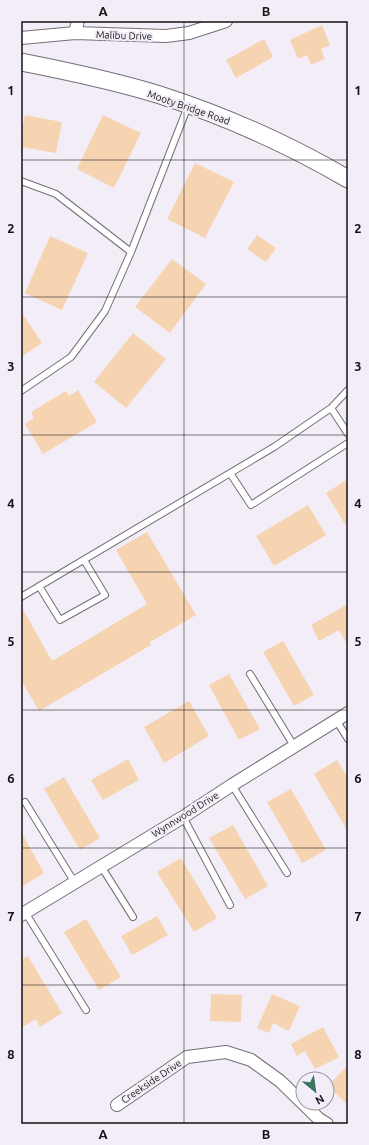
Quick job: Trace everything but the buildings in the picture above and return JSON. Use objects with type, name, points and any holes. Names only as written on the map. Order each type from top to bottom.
[{"type":"main road","name":"Mooty Bridge Road","points":[[21,62],[158,94],[258,132],[292,148],[348,178]]},
{"type":"street","name":"Malibu Drive","points":[[21,38],[77,27],[166,36],[189,33],[226,21]]},
{"type":"street","name":"Wynnwood Drive","points":[[23,913],[183,817],[348,713]]},
{"type":"street","name":"Creekside Drive","points":[[117,1104],[187,1057],[226,1052],[251,1060],[280,1081],[319,1119],[327,1124]]},
{"type":"lane","points":[[21,391],[71,357],[105,311],[131,252],[189,105]]},
{"type":"lane","points":[[21,181],[56,194],[131,252]]},
{"type":"lane","points":[[21,597],[274,447],[331,408],[348,390]]},
{"type":"lane","points":[[331,408],[348,434]]},
{"type":"lane","points":[[230,472],[251,505],[348,443]]},
{"type":"lane","points":[[39,586],[60,620],[105,594],[84,560]]},
{"type":"lane","points":[[250,674],[294,746]]},
{"type":"lane","points":[[336,720],[348,739]]},
{"type":"lane","points":[[232,785],[287,872]]},
{"type":"lane","points":[[25,802],[74,883]]},
{"type":"lane","points":[[183,817],[196,844],[230,905]]},
{"type":"lane","points":[[101,866],[133,917]]},
{"type":"lane","points":[[23,913],[86,1010]]}]
